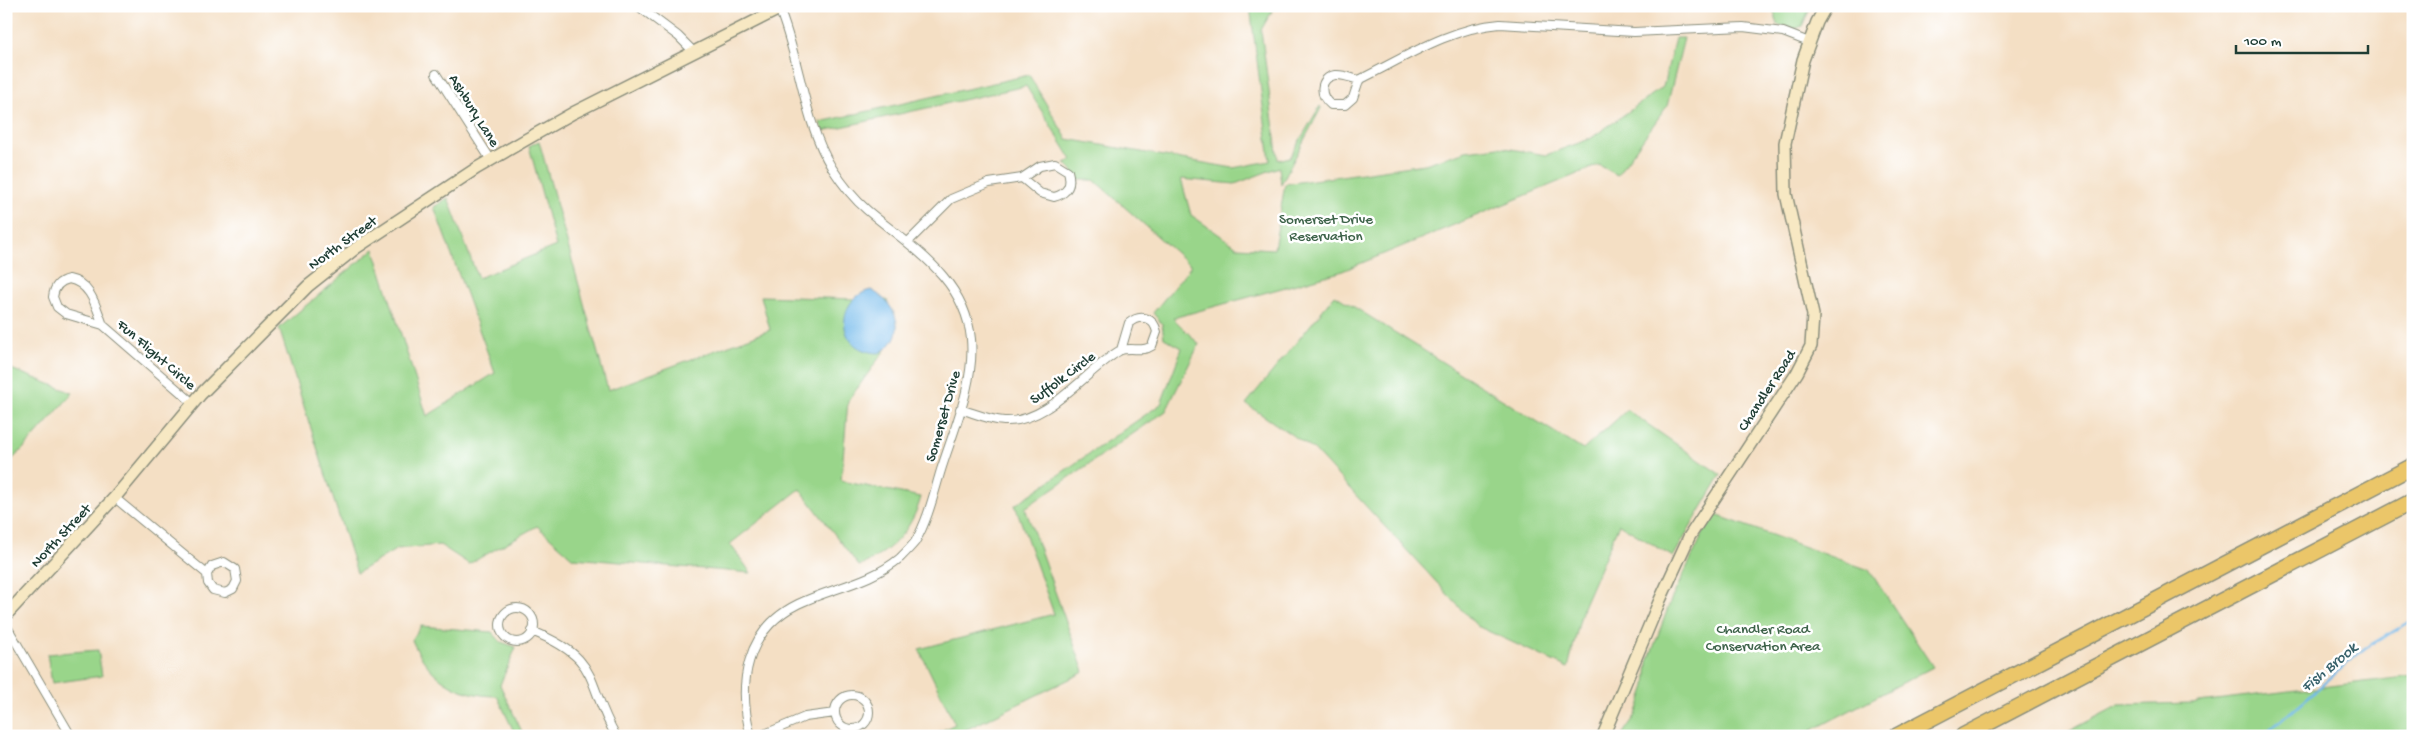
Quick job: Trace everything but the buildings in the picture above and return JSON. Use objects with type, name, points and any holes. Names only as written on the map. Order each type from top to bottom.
[{"type":"highway","points":[[1897,736],[2413,466]]},
{"type":"highway","points":[[1963,736],[2413,501]]},
{"type":"main road","name":"Chandler Road","points":[[1603,736],[1660,600],[1690,537],[1797,373],[1811,346],[1813,315],[1786,194],[1785,144],[1803,60],[1809,42],[1826,6]]},
{"type":"main road","name":"North Street","points":[[6,615],[115,498],[193,403],[308,286],[356,248],[491,160],[573,113],[781,7]]},
{"type":"street","points":[[638,6],[678,36],[694,52]]},
{"type":"street","name":"Somerset Drive","points":[[751,736],[743,702],[744,679],[750,656],[762,635],[787,610],[876,574],[901,557],[914,543],[928,512],[960,409],[970,369],[971,339],[967,318],[955,291],[935,266],[909,241],[865,209],[833,170],[821,148],[781,7]]},
{"type":"street","points":[[1358,80],[1345,75],[1334,75],[1323,86],[1323,97],[1336,107],[1346,105],[1352,98],[1358,80],[1453,34],[1484,25],[1516,24],[1634,32],[1742,27],[1783,32],[1809,42]]},
{"type":"street","name":"Ashbury Lane","points":[[436,74],[491,160]]},
{"type":"street","points":[[909,241],[951,199],[989,183],[1022,178],[1040,166],[1056,163],[1068,171],[1070,184],[1062,195],[1048,197],[1022,178]]},
{"type":"street","name":"Fun Flight Circle","points":[[103,325],[93,300],[84,285],[69,279],[59,282],[55,287],[53,297],[61,311],[71,316],[103,325],[193,403]]},
{"type":"street","points":[[1143,318],[1153,322],[1157,332],[1152,346],[1142,350],[1121,350],[1126,329],[1132,320],[1143,318]]},
{"type":"street","name":"Suffolk Circle","points":[[960,409],[1004,421],[1027,418],[1051,404],[1121,350]]},
{"type":"street","points":[[115,498],[207,574],[210,587],[217,592],[230,591],[238,581],[235,568],[224,562],[212,566],[207,574]]},
{"type":"street","points":[[520,609],[531,617],[532,631],[526,639],[512,641],[503,635],[500,622],[506,613],[520,609]]},
{"type":"street","points":[[6,624],[71,736]]},
{"type":"street","points":[[532,631],[563,645],[583,662],[593,679],[616,736]]},
{"type":"street","points":[[854,695],[863,699],[869,712],[862,725],[852,728],[842,725],[836,713],[840,700],[854,695]]},
{"type":"street","points":[[760,736],[805,717],[836,713]]},
{"type":"green space","name":"Somerset Drive Reservation","points":[[1250,6],[1275,6],[1261,30],[1278,160],[1290,157],[1320,106],[1321,108],[1281,184],[1279,167],[1235,184],[1181,179],[1191,215],[1237,247],[1274,249],[1285,184],[1425,164],[1466,151],[1499,147],[1546,155],[1590,139],[1663,87],[1675,38],[1684,38],[1667,106],[1617,175],[1599,165],[1340,272],[1173,318],[1199,344],[1166,411],[1025,508],[1084,672],[953,736],[931,736],[955,724],[919,649],[1054,614],[1015,505],[1161,404],[1182,348],[1164,338],[1162,324],[1153,313],[1191,266],[1094,180],[1075,180],[1072,170],[1065,163],[1072,160],[1026,86],[823,131],[820,122],[1029,75],[1067,139],[1233,168],[1270,161]]},
{"type":"green space","points":[[1772,6],[1811,6],[1802,26],[1795,29],[1778,25]]},
{"type":"green space","points":[[539,141],[608,390],[770,330],[761,296],[887,300],[895,336],[848,401],[841,481],[921,497],[906,530],[890,547],[859,566],[800,489],[730,544],[751,573],[573,558],[537,526],[469,564],[440,545],[397,549],[357,573],[279,328],[374,249],[427,416],[495,373],[434,207],[448,198],[478,278],[556,246],[529,146]]},
{"type":"green space","points":[[1335,295],[1583,450],[1627,410],[1721,475],[1673,557],[1619,524],[1583,607],[1568,668],[1477,626],[1314,450],[1246,404]]},
{"type":"green space","points":[[6,367],[73,393],[25,447],[6,465]]},
{"type":"green space","name":"Chandler Road Conservation Area","points":[[1716,515],[1869,570],[1933,667],[1801,736],[1621,736],[1636,715],[1646,686],[1648,662],[1671,600],[1703,534]]},
{"type":"green space","points":[[421,626],[492,632],[501,642],[516,647],[500,685],[524,736],[516,736],[497,696],[483,695],[457,688],[435,674],[426,664],[412,640]]},
{"type":"green space","points":[[98,650],[102,676],[52,683],[47,654]]},
{"type":"green space","points":[[2413,676],[2413,736],[2060,736],[2119,705],[2191,703]]},
{"type":"water","points":[[871,290],[888,303],[896,320],[897,329],[894,338],[889,346],[879,353],[864,350],[853,344],[847,334],[845,324],[846,313],[851,303],[859,295]]},
{"type":"waterway","name":"Fish Brook","points":[[2263,736],[2365,648],[2413,620]]}]
